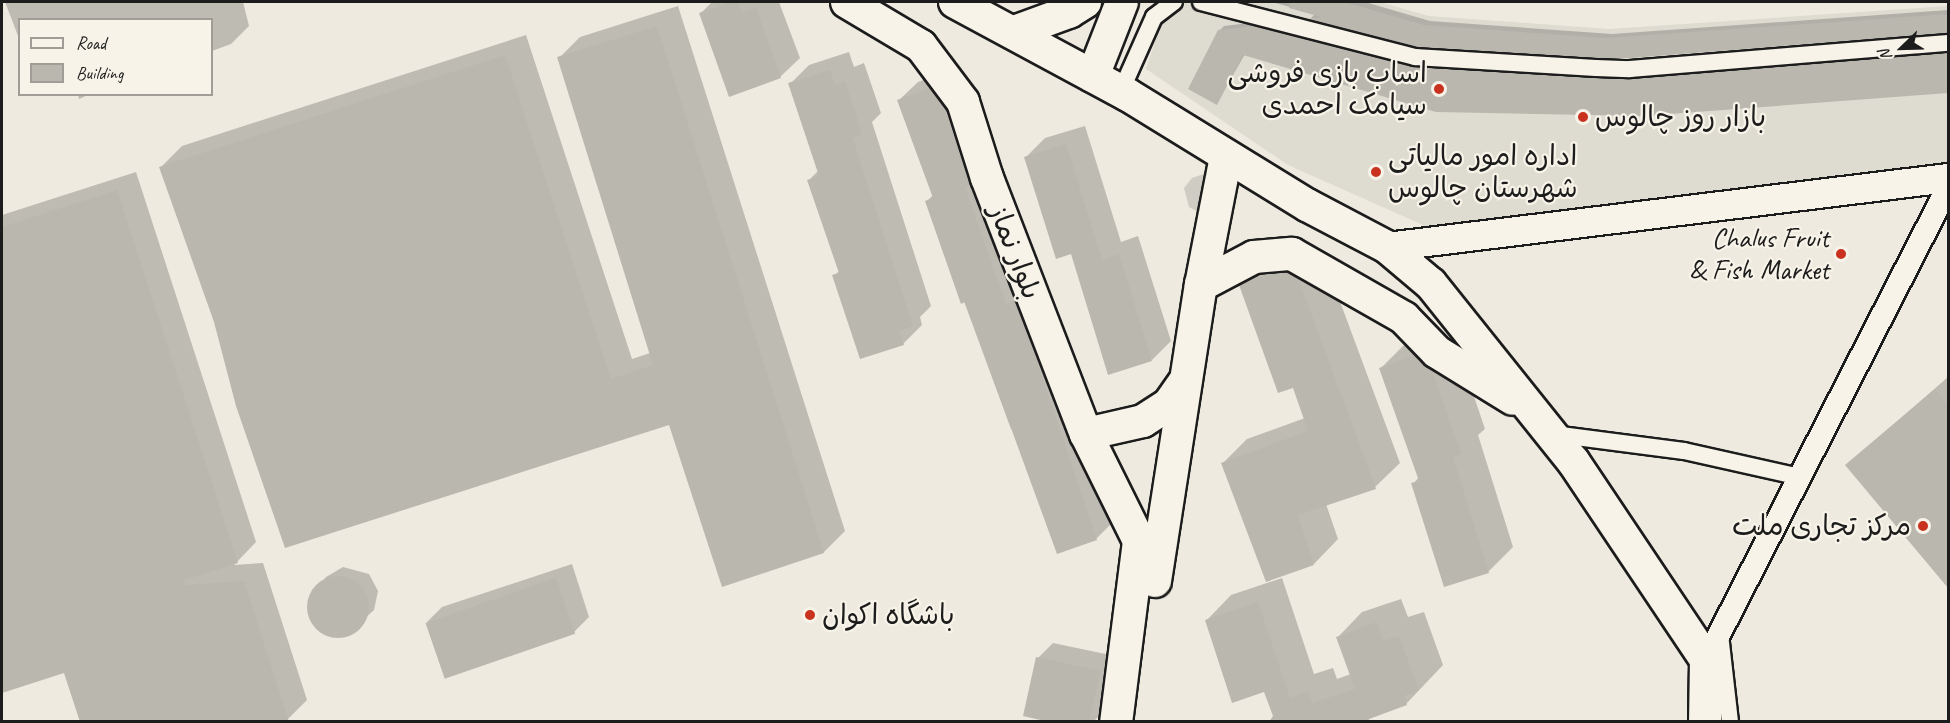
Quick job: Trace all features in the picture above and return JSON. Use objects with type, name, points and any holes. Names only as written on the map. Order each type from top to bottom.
[{"type":"main road","name":"بلوار نماز","points":[[847,2],[921,46],[963,102],[987,178],[1086,434],[1139,542],[1116,722]]},
{"type":"main road","points":[[955,2],[1121,91],[1226,156],[1387,247],[1431,284],[1573,461],[1713,647],[1705,722]]},
{"type":"main road","points":[[1014,32],[1069,12],[1085,2]]},
{"type":"main road","points":[[1093,76],[1122,2]]},
{"type":"main road","points":[[1130,722],[1201,285],[1226,156]]},
{"type":"main road","points":[[1201,285],[1254,257],[1292,254],[1404,318],[1437,352],[1542,423]]},
{"type":"main road","points":[[1086,434],[1143,421],[1169,404],[1186,380]]},
{"type":"street","points":[[1121,91],[1154,17],[1174,2]]},
{"type":"street","points":[[1201,2],[1415,57],[1596,68],[1630,69],[1948,43]]},
{"type":"street","points":[[1387,247],[1948,178]]},
{"type":"street","points":[[1730,722],[1713,647],[1948,187]]},
{"type":"street","points":[[1542,423],[1684,450],[1800,477]]},
{"type":"shaded area","name":"بازار روز چالوس","points":[[1168,2],[1380,2],[1429,16],[1609,29],[1948,6],[1948,167],[1432,229],[1288,165],[1146,69]]},
{"type":"shaded area","points":[[1204,174],[1210,175],[1200,213],[1189,207],[1184,188],[1192,178]]},
{"type":"building","points":[[731,2],[738,2],[742,13],[756,8],[781,78],[729,97],[699,13]]},
{"type":"building","points":[[1290,2],[1344,2],[1424,25],[1606,38],[1948,14],[1948,33],[1630,58],[1596,58],[1417,47],[1308,19],[1321,17],[1289,8]]},
{"type":"building","points":[[657,26],[824,553],[722,587],[669,425],[285,548],[236,406],[214,322],[159,167],[505,55],[611,379],[653,365],[557,57]]},
{"type":"building","points":[[1252,26],[1414,67],[1596,78],[1631,79],[1948,53],[1948,93],[1643,116],[1436,112],[1243,55],[1217,105],[1188,89],[1218,30]]},
{"type":"building","points":[[830,70],[835,85],[845,81],[862,134],[853,139],[913,326],[899,331],[904,345],[860,359],[832,275],[839,273],[807,180],[819,176],[788,83]]},
{"type":"building","points":[[930,88],[947,110],[971,185],[965,187],[1006,304],[1015,301],[1027,332],[1097,540],[1057,554],[965,302],[961,304],[925,201],[933,198],[897,100]]},
{"type":"building","points":[[1066,144],[1102,260],[1119,254],[1152,361],[1108,375],[1071,254],[1056,259],[1024,157]]},
{"type":"building","points":[[117,190],[238,563],[184,580],[184,585],[244,581],[289,722],[80,722],[64,673],[2,693],[2,227]]},
{"type":"building","points":[[1288,272],[1298,278],[1376,489],[1298,515],[1314,565],[1266,582],[1221,463],[1308,431],[1293,388],[1278,393],[1239,285],[1270,274]]},
{"type":"building","points":[[1415,355],[1432,370],[1461,454],[1453,457],[1489,573],[1444,587],[1411,483],[1419,481],[1379,368]]},
{"type":"building","name":"مرکز تجاری ملت","points":[[1935,389],[1948,405],[1948,588],[1845,465]]},
{"type":"building","points":[[338,576],[360,585],[369,607],[360,629],[338,638],[316,629],[307,607],[316,585]]},
{"type":"building","points":[[556,578],[575,634],[445,679],[426,623]]},
{"type":"building","points":[[1258,602],[1290,698],[1308,691],[1312,703],[1355,689],[1336,637],[1377,622],[1383,641],[1399,636],[1419,690],[1404,696],[1407,705],[1361,722],[1269,722],[1273,716],[1264,692],[1232,703],[1205,620]]},
{"type":"building","points":[[1036,657],[1101,671],[1089,722],[1049,722],[1023,716]]},
{"type":"place","name":"اساب بازی فروشی سیامک احمدی","points":[[1439,89]]},
{"type":"place","name":"بازار روز چالوس","points":[[1583,117]]},
{"type":"place","name":"اداره امور مالیاتی شهرستان چالوس","points":[[1376,172]]},
{"type":"place","name":"Chalus Fruit & Fish Market","points":[[1841,254]]},
{"type":"place","name":"مرکز تجاری ملت","points":[[1923,526]]},
{"type":"place","name":"باشگاه اکوان","points":[[810,615]]}]
